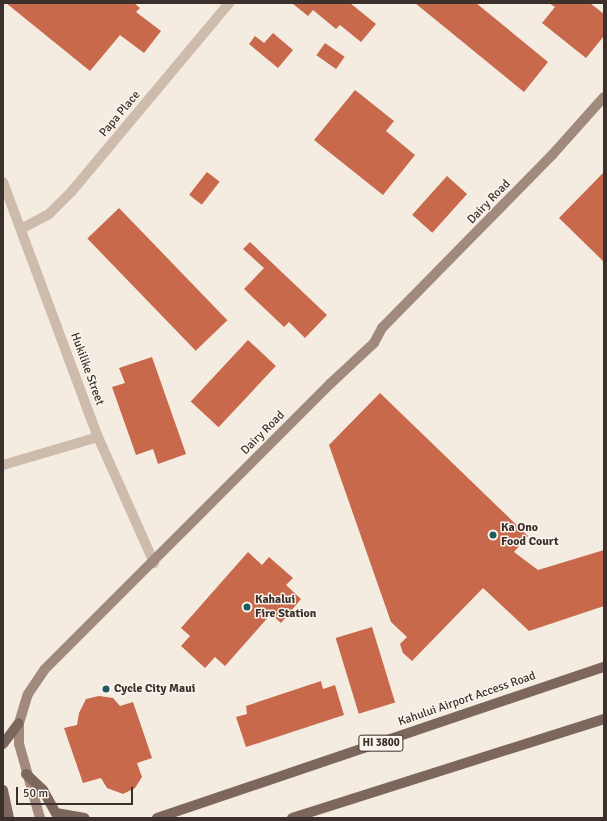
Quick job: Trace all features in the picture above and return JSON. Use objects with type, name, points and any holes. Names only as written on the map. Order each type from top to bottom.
[{"type":"main road","name":"Dairy Road","points":[[40,818],[26,774],[19,744],[19,723],[28,694],[45,669],[154,562],[313,400],[374,344],[382,328],[553,154],[604,97]]},
{"type":"main road","name":"Kahului Airport Access Road","points":[[157,818],[604,667]]},
{"type":"main road","points":[[292,818],[604,719]]},
{"type":"main road","points":[[3,744],[19,723]]},
{"type":"main road","points":[[26,774],[43,790],[56,813],[85,818]]},
{"type":"main road","points":[[3,790],[9,818]]},
{"type":"street","name":"Papa Place","points":[[21,229],[49,214],[72,191],[229,3]]},
{"type":"street","name":"Hukilike Street","points":[[3,182],[98,437],[154,562]]},
{"type":"street","points":[[3,465],[98,437]]},
{"type":"building","points":[[6,3],[134,3],[140,8],[136,12],[161,31],[144,53],[120,35],[90,71]]},
{"type":"building","points":[[350,3],[376,24],[361,42],[340,25],[336,29],[313,10],[308,16],[293,4]]},
{"type":"building","points":[[415,3],[476,3],[548,62],[524,92]]},
{"type":"building","points":[[549,3],[590,3],[604,14],[604,36],[586,58],[542,23],[555,7]]},
{"type":"building","points":[[273,33],[293,50],[278,68],[249,44],[255,36],[264,43]]},
{"type":"building","points":[[325,43],[345,57],[336,69],[316,55]]},
{"type":"building","points":[[355,90],[394,121],[386,131],[415,155],[383,195],[314,140]]},
{"type":"building","points":[[207,172],[220,182],[202,205],[189,195]]},
{"type":"building","points":[[604,172],[604,262],[559,218]]},
{"type":"building","points":[[447,176],[467,194],[432,233],[412,215]]},
{"type":"building","points":[[119,208],[227,320],[196,351],[87,239]]},
{"type":"building","points":[[250,242],[327,315],[305,338],[289,322],[284,327],[244,289],[264,268],[243,249]]},
{"type":"building","points":[[248,340],[276,366],[219,427],[191,401]]},
{"type":"building","points":[[152,357],[186,454],[158,464],[153,449],[136,455],[112,387],[125,383],[119,368]]},
{"type":"building","points":[[380,393],[528,536],[514,552],[538,570],[604,550],[604,606],[529,631],[483,588],[412,661],[403,653],[400,644],[407,637],[391,622],[329,445]]},
{"type":"building","name":"Kahalui Fire Station","points":[[248,552],[262,565],[269,557],[293,578],[286,585],[301,599],[281,623],[271,614],[225,666],[215,657],[205,668],[181,646],[190,636],[181,628]]},
{"type":"building","points":[[372,627],[395,703],[359,714],[336,638]]},
{"type":"building","points":[[321,681],[323,689],[335,685],[344,715],[246,747],[236,717],[247,714],[246,706]]},
{"type":"building","points":[[99,696],[113,698],[120,706],[133,702],[152,758],[137,763],[142,777],[135,788],[123,794],[107,788],[101,778],[83,783],[64,728],[77,725],[79,713],[86,699]]},
{"type":"place","name":"Ka Ono Food Court","points":[[493,535]]},
{"type":"place","name":"Kahalui Fire Station","points":[[247,607]]},
{"type":"place","name":"Cycle City Maui","points":[[106,689]]}]
